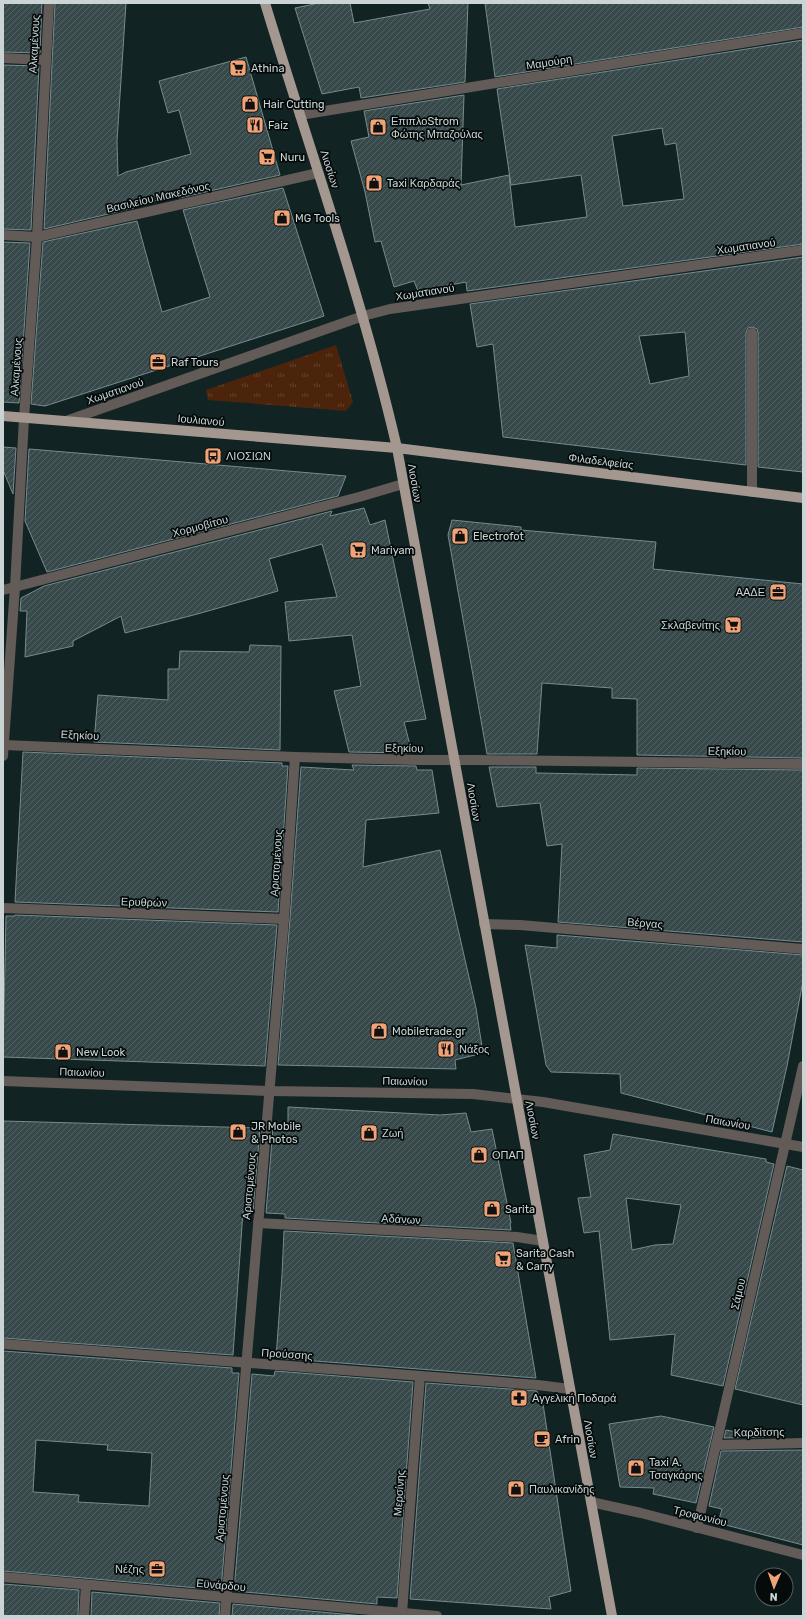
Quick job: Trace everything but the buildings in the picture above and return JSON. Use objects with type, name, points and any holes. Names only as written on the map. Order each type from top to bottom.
[{"type":"main road","name":"Λιοσίων","points":[[265,3],[363,316],[388,407],[397,448],[612,1616]]},
{"type":"main road","name":"Ιουλιανού","points":[[3,416],[397,448]]},
{"type":"main road","name":"Φιλαδελφείας","points":[[397,448],[803,498]]},
{"type":"street","name":"Αλκαμένους","points":[[3,756],[37,237],[49,3]]},
{"type":"street","name":"Μαμούρη","points":[[300,116],[803,32]]},
{"type":"street","points":[[3,58],[45,60]]},
{"type":"street","name":"Βασιλείου Μακεδόνος","points":[[3,235],[37,237],[318,174]]},
{"type":"street","name":"Χωματιανού","points":[[66,421],[363,316],[412,305],[803,250]]},
{"type":"street","points":[[752,333],[752,492]]},
{"type":"street","name":"Χορμοβίτου","points":[[3,590],[359,497],[403,484]]},
{"type":"street","name":"Εξηκίου","points":[[4,745],[35,745],[295,757],[454,761],[479,760],[803,764]]},
{"type":"street","name":"Αριστομένους","points":[[225,1616],[284,919],[295,757]]},
{"type":"street","name":"Ερυθρών","points":[[3,908],[284,919]]},
{"type":"street","name":"Βέργας","points":[[484,924],[527,925],[803,949]]},
{"type":"street","name":"Σάμου","points":[[697,1528],[803,1066]]},
{"type":"street","name":"Παιωνίου","points":[[3,1081],[269,1091],[473,1094],[543,1102],[803,1147]]},
{"type":"street","name":"Αδάνων","points":[[258,1223],[517,1237],[543,1241]]},
{"type":"street","name":"Προύσσης","points":[[3,1344],[538,1385],[570,1389]]},
{"type":"street","name":"Μερσίνης","points":[[402,1613],[420,1376]]},
{"type":"street","name":"Καρδίτσης","points":[[716,1445],[803,1443]]},
{"type":"street","name":"Τροφωνίου","points":[[591,1502],[803,1555]]},
{"type":"street","name":"Εϋνάρδου","points":[[3,1577],[438,1616]]},
{"type":"street","points":[[84,1616],[86,1584]]},
{"type":"green space","points":[[336,345],[353,402],[346,411],[208,400],[206,390]]},
{"type":"place","name":"Athina","points":[[238,68]]},
{"type":"place","name":"Hair Cutting","points":[[250,104]]},
{"type":"place","name":"Faiz","points":[[255,125]]},
{"type":"place","name":"ΕπιπλοStrom Φώτης Μπαζούλας","points":[[378,127]]},
{"type":"place","name":"Nuru","points":[[267,157]]},
{"type":"place","name":"Taxi Καρδαράς","points":[[374,183]]},
{"type":"place","name":"MG Tools","points":[[282,218]]},
{"type":"place","name":"Raf Tours","points":[[158,362]]},
{"type":"place","name":"ΛΙΟΣΙΩΝ","points":[[213,456]]},
{"type":"place","name":"Electrofot","points":[[460,536]]},
{"type":"place","name":"Mariyam","points":[[358,550]]},
{"type":"place","name":"ΑΑΔΕ","points":[[778,592]]},
{"type":"place","name":"Σκλαβενίτης","points":[[733,625]]},
{"type":"place","name":"Mobiletrade.gr","points":[[379,1031]]},
{"type":"place","name":"Νάξος","points":[[446,1049]]},
{"type":"place","name":"New Look","points":[[63,1052]]},
{"type":"place","name":"JR Mobile & Photos","points":[[238,1132]]},
{"type":"place","name":"Ζωή","points":[[369,1133]]},
{"type":"place","name":"ΟΠΑΠ","points":[[479,1155]]},
{"type":"place","name":"Sarita","points":[[492,1209]]},
{"type":"place","name":"Sarita Cash & Carry","points":[[503,1259]]},
{"type":"place","name":"Αγγελική Ποδαρά","points":[[519,1398]]},
{"type":"place","name":"Afrin","points":[[542,1439]]},
{"type":"place","name":"Taxi Α. Τσαγκάρης","points":[[636,1468]]},
{"type":"place","name":"Παυλικανίδης","points":[[516,1489]]},
{"type":"place","name":"Νέζης","points":[[157,1569]]}]
